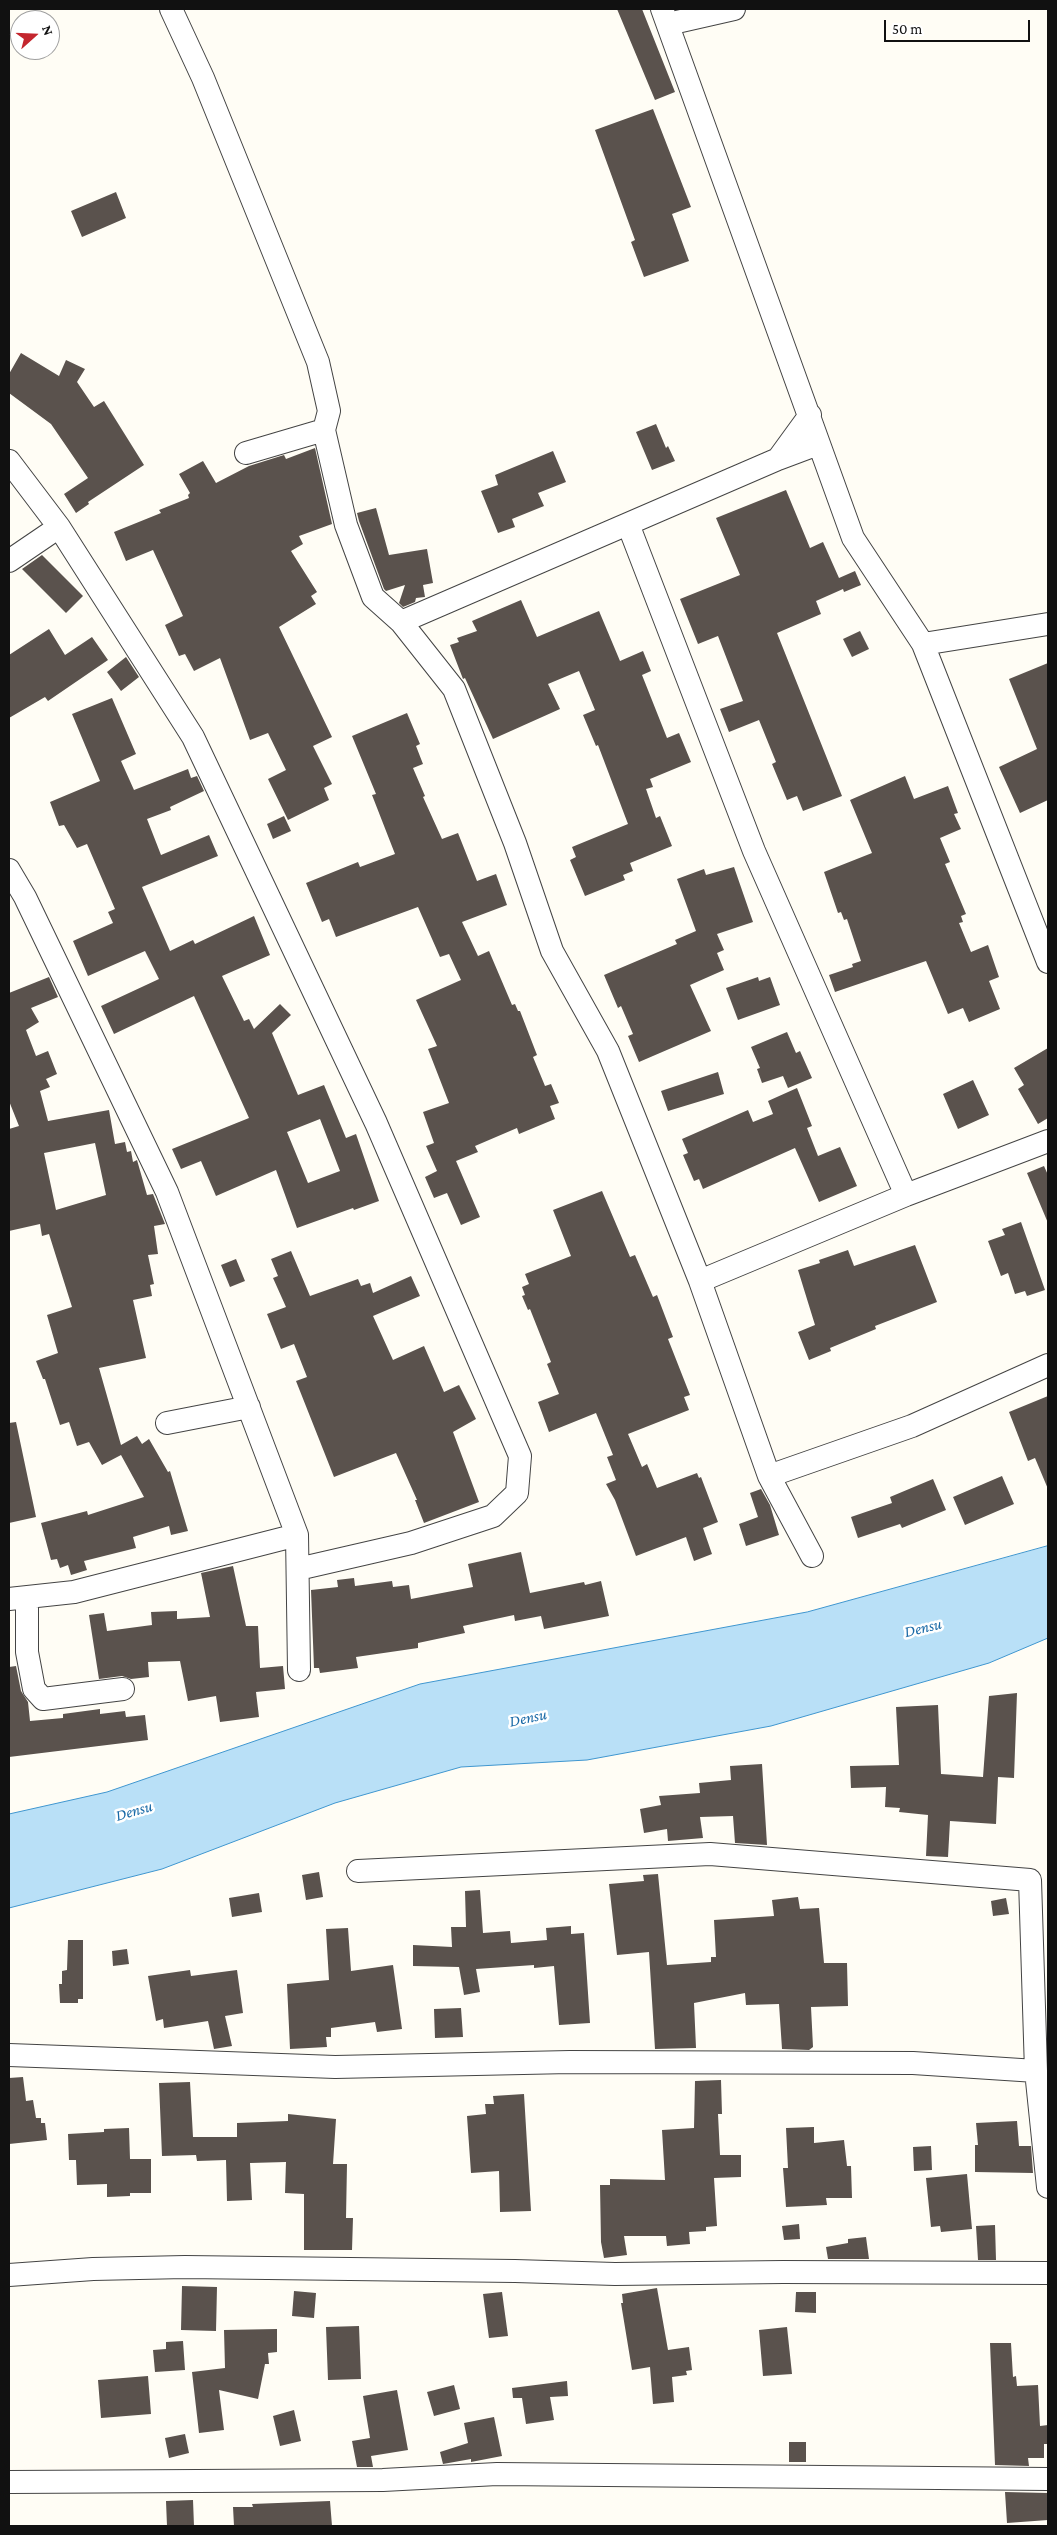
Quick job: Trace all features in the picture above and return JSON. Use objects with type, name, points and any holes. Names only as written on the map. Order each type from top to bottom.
[{"type":"street","points":[[171,9],[203,78],[318,362],[329,411],[324,430],[346,525],[373,597],[401,622],[454,688],[515,843],[552,951],[608,1051],[700,1281],[769,1476],[812,1556]]},
{"type":"street","points":[[734,9],[665,16],[853,538],[923,644],[1048,962]]},
{"type":"street","points":[[778,459],[810,415]]},
{"type":"street","points":[[246,453],[324,430]]},
{"type":"street","points":[[401,622],[778,459],[818,444]]},
{"type":"street","points":[[9,460],[59,527],[193,737],[376,1123],[520,1456],[517,1493],[493,1516],[411,1543],[298,1570]]},
{"type":"street","points":[[628,524],[754,851],[906,1195]]},
{"type":"street","points":[[9,561],[59,527]]},
{"type":"street","points":[[923,644],[1048,624]]},
{"type":"street","points":[[9,870],[29,905],[167,1192],[298,1535],[300,1670]]},
{"type":"street","points":[[700,1281],[906,1195],[1048,1141]]},
{"type":"street","points":[[769,1476],[912,1426],[1048,1366]]},
{"type":"street","points":[[167,1423],[250,1407]]},
{"type":"street","points":[[123,1689],[44,1699],[34,1689],[18,1598],[74,1592],[101,1586],[298,1535]]},
{"type":"street","points":[[358,1871],[710,1854],[1030,1880],[1036,2071],[1048,2187]]},
{"type":"street","points":[[9,2055],[335,2067],[570,2062],[913,2063],[1036,2071]]},
{"type":"street","points":[[9,2275],[93,2269],[185,2267],[615,2274],[783,2272],[1048,2273]]},
{"type":"street","points":[[9,2482],[383,2480],[497,2474],[1048,2479]]},
{"type":"water","name":"Densu","points":[[1048,1546],[1048,1638],[989,1663],[771,1726],[587,1760],[461,1767],[335,1803],[162,1869],[9,1908],[9,1814],[107,1792],[420,1684],[807,1612]]},
{"type":"building","points":[[617,9],[642,9],[675,92],[655,100]]},
{"type":"building","points":[[653,109],[691,207],[672,214],[689,261],[644,277],[631,242],[635,240],[595,130]]},
{"type":"building","points":[[116,192],[126,218],[82,237],[71,211]]},
{"type":"building","points":[[21,353],[59,376],[66,360],[85,369],[77,382],[94,407],[104,401],[144,465],[88,502],[89,504],[76,513],[64,494],[88,478],[51,424],[9,393],[9,374]]},
{"type":"building","points":[[656,424],[666,448],[668,446],[675,461],[652,470],[636,432]]},
{"type":"building","points":[[315,448],[332,524],[299,536],[303,544],[291,551],[317,592],[311,596],[316,604],[279,627],[332,737],[313,746],[332,784],[324,788],[329,800],[288,820],[268,779],[286,770],[268,733],[250,740],[220,658],[194,671],[185,654],[179,656],[165,625],[183,616],[153,550],[126,561],[114,532],[161,513],[159,510],[189,498],[188,495],[190,493],[179,474],[203,461],[216,483],[249,466],[284,455],[286,459]]},
{"type":"building","points":[[553,451],[566,482],[538,493],[544,506],[512,519],[515,527],[498,533],[481,491],[498,485],[495,475]]},
{"type":"building","points":[[786,490],[810,548],[823,542],[839,578],[855,571],[861,585],[844,592],[843,589],[816,601],[821,614],[777,633],[842,796],[803,811],[797,796],[787,800],[772,764],[776,762],[759,720],[729,732],[720,709],[743,701],[718,636],[698,644],[680,599],[740,575],[716,518]]},
{"type":"building","points":[[376,508],[389,555],[427,549],[433,583],[423,585],[425,597],[416,598],[415,602],[403,607],[399,603],[405,585],[386,591],[384,589],[359,521],[357,513]]},
{"type":"building","points":[[42,555],[83,596],[66,613],[22,569]]},
{"type":"building","points":[[521,600],[537,637],[599,611],[620,661],[643,651],[651,671],[642,675],[667,738],[679,733],[691,762],[650,779],[653,787],[646,789],[656,818],[660,816],[672,846],[630,863],[633,871],[623,875],[625,880],[585,896],[570,860],[576,857],[572,847],[628,824],[598,745],[596,746],[583,715],[595,710],[579,671],[548,684],[560,709],[493,739],[465,678],[463,679],[450,645],[459,642],[457,638],[477,631],[472,621]]},
{"type":"building","points":[[49,629],[65,655],[92,637],[108,660],[48,701],[45,697],[9,718],[9,655]]},
{"type":"building","points":[[860,631],[869,649],[852,657],[843,639]]},
{"type":"building","points":[[126,657],[139,677],[121,691],[107,672]]},
{"type":"building","points":[[1048,663],[1048,800],[1020,813],[999,767],[1037,749],[1009,679]]},
{"type":"building","points":[[112,698],[136,754],[121,761],[134,790],[188,769],[191,778],[197,776],[204,791],[170,807],[171,810],[147,819],[161,855],[209,835],[218,856],[142,887],[170,951],[193,940],[195,944],[254,916],[270,955],[222,976],[244,1021],[249,1019],[254,1029],[280,1004],[291,1015],[272,1033],[298,1095],[324,1085],[346,1138],[356,1134],[379,1201],[297,1228],[276,1170],[216,1196],[201,1161],[181,1169],[172,1149],[249,1118],[194,996],[114,1034],[101,1006],[159,979],[145,951],[88,976],[73,941],[113,923],[108,912],[115,909],[87,844],[77,848],[64,825],[59,826],[50,802],[100,781],[72,714]],"holes":[[[320,1119],[340,1171],[308,1183],[287,1132]]]},
{"type":"building","points":[[407,713],[420,744],[416,746],[423,764],[413,768],[425,796],[423,797],[442,839],[458,833],[477,881],[496,874],[507,905],[462,922],[478,956],[489,951],[512,1005],[515,1004],[518,1011],[520,1011],[537,1055],[533,1057],[545,1086],[551,1084],[559,1103],[550,1106],[555,1119],[519,1134],[517,1128],[475,1146],[478,1152],[456,1161],[480,1217],[461,1225],[447,1193],[434,1198],[425,1177],[437,1171],[426,1146],[434,1143],[423,1112],[449,1103],[428,1049],[437,1046],[416,1000],[461,980],[449,954],[440,957],[418,907],[336,937],[329,919],[322,922],[306,883],[358,862],[360,867],[395,854],[372,795],[376,794],[352,736]]},
{"type":"building","points":[[905,776],[914,799],[948,786],[958,813],[954,814],[961,829],[940,838],[950,862],[945,864],[966,914],[961,916],[963,922],[959,923],[971,952],[988,945],[999,977],[989,981],[1000,1009],[969,1022],[963,1008],[948,1014],[926,961],[835,992],[829,975],[853,967],[852,964],[861,961],[847,919],[844,920],[841,912],[838,913],[824,872],[872,853],[850,800]]},
{"type":"building","points":[[284,816],[291,831],[273,839],[267,824]]},
{"type":"building","points":[[734,867],[753,922],[717,934],[724,950],[717,953],[724,970],[690,985],[711,1031],[639,1062],[628,1036],[633,1034],[621,1006],[618,1008],[604,975],[677,944],[675,940],[696,931],[677,879],[704,869],[706,875]]},
{"type":"building","points":[[49,977],[58,997],[31,1008],[39,1022],[26,1030],[36,1056],[48,1051],[57,1074],[46,1079],[50,1087],[40,1091],[48,1121],[109,1110],[115,1144],[125,1142],[127,1152],[131,1151],[133,1162],[137,1160],[147,1195],[153,1194],[165,1224],[154,1226],[158,1254],[148,1255],[154,1284],[150,1285],[152,1296],[133,1300],[146,1358],[99,1368],[121,1445],[137,1436],[142,1444],[149,1439],[168,1472],[170,1471],[188,1531],[171,1535],[169,1526],[133,1537],[136,1548],[84,1561],[87,1570],[71,1575],[68,1565],[60,1568],[57,1559],[51,1560],[41,1523],[87,1511],[88,1515],[144,1497],[121,1455],[102,1465],[89,1442],[77,1446],[69,1422],[60,1425],[45,1379],[43,1379],[36,1361],[58,1353],[47,1315],[72,1307],[49,1234],[42,1236],[40,1224],[9,1231],[9,1129],[19,1126],[9,1101],[9,993]],"holes":[[[95,1143],[106,1195],[56,1210],[44,1153]]]},
{"type":"building","points":[[758,977],[759,981],[770,977],[780,1005],[738,1020],[726,988]]},
{"type":"building","points":[[787,1032],[796,1053],[800,1051],[812,1078],[788,1088],[783,1076],[762,1083],[757,1069],[760,1068],[751,1047]]},
{"type":"building","points":[[1048,1048],[1048,1118],[1038,1124],[1018,1089],[1024,1085],[1014,1068]]},
{"type":"building","points":[[718,1072],[724,1094],[668,1111],[661,1091]]},
{"type":"building","points":[[973,1080],[989,1115],[958,1129],[943,1094]]},
{"type":"building","points":[[797,1088],[812,1126],[807,1128],[818,1156],[840,1147],[857,1186],[819,1202],[795,1148],[703,1189],[699,1179],[694,1181],[683,1155],[688,1153],[682,1139],[748,1110],[753,1122],[773,1114],[768,1101]]},
{"type":"building","points":[[1044,1166],[1048,1175],[1048,1223],[1027,1173]]},
{"type":"building","points":[[602,1191],[630,1257],[635,1255],[653,1297],[657,1295],[673,1337],[668,1339],[690,1395],[684,1397],[689,1410],[628,1434],[642,1467],[647,1464],[657,1488],[697,1473],[699,1478],[701,1477],[718,1522],[703,1528],[712,1554],[694,1561],[686,1537],[636,1556],[615,1500],[606,1484],[616,1480],[607,1457],[613,1455],[596,1413],[549,1432],[538,1402],[559,1394],[547,1364],[551,1362],[530,1309],[528,1310],[522,1296],[525,1295],[522,1287],[529,1284],[525,1274],[571,1256],[553,1210]]},
{"type":"building","points":[[1021,1222],[1045,1290],[1027,1296],[1025,1291],[1015,1294],[1008,1273],[1001,1276],[988,1241],[1005,1235],[1002,1229]]},
{"type":"building","points":[[915,1245],[937,1302],[875,1326],[876,1329],[830,1348],[831,1351],[809,1360],[798,1332],[815,1325],[798,1270],[820,1263],[819,1260],[848,1250],[854,1266]]},
{"type":"building","points":[[291,1251],[310,1296],[358,1279],[361,1286],[370,1283],[373,1293],[411,1276],[420,1296],[373,1316],[393,1360],[424,1346],[444,1392],[459,1385],[476,1419],[453,1432],[479,1502],[424,1523],[415,1500],[417,1500],[396,1453],[334,1477],[296,1381],[307,1377],[294,1344],[281,1349],[267,1314],[286,1307],[273,1278],[278,1276],[271,1259]]},
{"type":"building","points":[[236,1259],[245,1281],[230,1287],[221,1265]]},
{"type":"building","points":[[1048,1396],[1048,1489],[1035,1458],[1028,1461],[1009,1412]]},
{"type":"building","points":[[16,1422],[36,1517],[9,1523],[9,1423]]},
{"type":"building","points":[[1002,1476],[1014,1504],[965,1525],[953,1497]]},
{"type":"building","points":[[933,1479],[946,1510],[902,1528],[900,1524],[858,1538],[851,1517],[892,1503],[890,1497]]},
{"type":"building","points":[[761,1489],[770,1505],[779,1535],[746,1546],[739,1524],[758,1517],[750,1493]]},
{"type":"building","points":[[521,1552],[530,1593],[584,1582],[585,1585],[601,1581],[609,1616],[544,1629],[541,1616],[515,1621],[514,1615],[463,1626],[465,1633],[418,1643],[418,1648],[356,1657],[358,1668],[320,1673],[319,1668],[314,1668],[311,1590],[338,1587],[337,1580],[354,1578],[355,1586],[392,1581],[393,1587],[409,1585],[411,1599],[473,1587],[468,1564]]},
{"type":"building","points":[[233,1566],[246,1626],[258,1626],[260,1668],[283,1666],[285,1689],[256,1692],[259,1717],[220,1722],[216,1696],[188,1701],[180,1661],[148,1662],[149,1677],[131,1679],[122,1676],[99,1679],[89,1615],[104,1613],[107,1631],[152,1625],[151,1612],[177,1611],[177,1619],[210,1617],[201,1573]]},
{"type":"building","points":[[16,1666],[21,1691],[28,1702],[30,1721],[63,1718],[63,1714],[100,1709],[100,1714],[125,1711],[126,1717],[145,1715],[148,1740],[9,1757],[9,1667]]},
{"type":"building","points":[[1017,1693],[1014,1778],[998,1777],[996,1824],[950,1821],[948,1857],[926,1856],[928,1815],[899,1812],[900,1808],[885,1807],[886,1787],[851,1788],[850,1766],[899,1765],[896,1707],[938,1705],[941,1774],[983,1777],[989,1696]]},
{"type":"building","points":[[762,1764],[767,1845],[735,1843],[733,1816],[700,1817],[703,1838],[668,1841],[667,1829],[644,1833],[640,1809],[661,1805],[659,1796],[700,1793],[699,1783],[731,1780],[730,1766]]},
{"type":"building","points":[[319,1872],[323,1897],[306,1900],[302,1875]]},
{"type":"building","points":[[658,1874],[667,1965],[711,1962],[711,1957],[716,1957],[714,1920],[774,1916],[772,1900],[798,1897],[800,1909],[819,1908],[824,1963],[847,1963],[848,2006],[811,2007],[813,2047],[809,2050],[782,2049],[779,2004],[746,2005],[745,1993],[694,2003],[696,2048],[655,2049],[649,1952],[617,1955],[609,1884],[644,1881],[643,1875]]},
{"type":"building","points":[[480,1890],[483,1933],[510,1931],[511,1943],[547,1940],[546,1928],[571,1926],[571,1934],[584,1933],[590,2023],[559,2025],[554,1966],[534,1968],[534,1965],[476,1969],[480,1992],[464,1995],[459,1967],[413,1966],[413,1945],[452,1947],[451,1927],[466,1927],[465,1891]]},
{"type":"building","points":[[259,1893],[262,1912],[232,1917],[229,1898]]},
{"type":"building","points":[[1006,1898],[1009,1914],[993,1916],[991,1901]]},
{"type":"building","points":[[348,1928],[351,1971],[393,1965],[402,2029],[377,2032],[375,2022],[331,2028],[331,2037],[326,2037],[327,2047],[290,2049],[287,1984],[329,1980],[326,1929]]},
{"type":"building","points":[[68,1940],[83,1940],[83,1999],[78,1999],[78,2003],[60,2003],[59,1984],[62,1984],[62,1971],[67,1970]]},
{"type":"building","points":[[127,1949],[129,1964],[113,1966],[112,1951]]},
{"type":"building","points":[[190,1970],[191,1976],[237,1970],[243,2013],[225,2016],[232,2046],[214,2049],[208,2021],[164,2028],[163,2019],[156,2021],[148,1976]]},
{"type":"building","points":[[461,2008],[463,2037],[435,2038],[434,2009]]},
{"type":"building","points":[[23,2077],[26,2101],[33,2100],[36,2118],[41,2118],[41,2123],[45,2123],[47,2140],[9,2144],[9,2078]]},
{"type":"building","points":[[721,2080],[722,2114],[718,2114],[720,2155],[741,2155],[741,2177],[714,2178],[717,2226],[706,2227],[706,2231],[689,2232],[690,2244],[667,2246],[666,2236],[624,2236],[627,2255],[604,2258],[601,2242],[600,2185],[610,2185],[610,2179],[665,2180],[662,2130],[694,2128],[695,2081]]},
{"type":"building","points":[[190,2082],[193,2137],[237,2137],[237,2123],[288,2121],[288,2114],[336,2119],[333,2164],[347,2164],[346,2218],[353,2218],[352,2250],[304,2250],[304,2194],[285,2193],[286,2162],[250,2163],[252,2200],[227,2201],[226,2160],[197,2161],[196,2155],[162,2156],[159,2083]]},
{"type":"building","points":[[524,2094],[531,2211],[500,2212],[499,2171],[471,2173],[467,2116],[486,2114],[485,2104],[494,2104],[493,2096]]},
{"type":"building","points":[[1017,2121],[1019,2146],[1031,2146],[1033,2173],[975,2172],[975,2145],[978,2145],[976,2123]]},
{"type":"building","points":[[814,2127],[814,2143],[844,2140],[847,2166],[851,2166],[852,2198],[826,2198],[827,2205],[786,2207],[783,2168],[788,2168],[786,2128]]},
{"type":"building","points":[[129,2128],[130,2159],[151,2159],[151,2193],[130,2193],[130,2196],[107,2197],[107,2184],[77,2185],[76,2160],[69,2160],[68,2134],[104,2132],[104,2129]]},
{"type":"building","points":[[931,2146],[932,2170],[914,2171],[913,2147]]},
{"type":"building","points":[[967,2174],[972,2229],[941,2232],[940,2226],[931,2227],[926,2178]]},
{"type":"building","points":[[799,2224],[800,2239],[784,2240],[782,2226]]},
{"type":"building","points":[[995,2225],[996,2260],[978,2260],[976,2226]]},
{"type":"building","points":[[866,2237],[869,2259],[828,2259],[826,2247],[848,2243],[848,2239]]},
{"type":"building","points":[[182,2286],[217,2287],[216,2331],[181,2330]]},
{"type":"building","points":[[657,2288],[668,2350],[689,2347],[692,2370],[686,2371],[687,2375],[672,2377],[674,2402],[653,2404],[650,2367],[632,2370],[621,2303],[623,2303],[622,2294]]},
{"type":"building","points":[[294,2291],[316,2293],[314,2318],[292,2316]]},
{"type":"building","points":[[502,2292],[508,2336],[489,2338],[483,2294]]},
{"type":"building","points":[[796,2292],[816,2292],[816,2313],[795,2312]]},
{"type":"building","points":[[359,2326],[361,2379],[328,2380],[326,2327]]},
{"type":"building","points":[[787,2327],[792,2374],[763,2376],[759,2330]]},
{"type":"building","points":[[277,2329],[277,2352],[268,2353],[269,2364],[265,2364],[258,2399],[219,2390],[224,2430],[199,2433],[192,2372],[225,2368],[224,2330]]},
{"type":"building","points":[[183,2341],[185,2370],[155,2372],[153,2350],[166,2349],[166,2342]]},
{"type":"building","points":[[990,2343],[1011,2343],[1013,2377],[1016,2376],[1017,2386],[1038,2385],[1040,2426],[1048,2425],[1048,2444],[1044,2444],[1044,2458],[1028,2458],[1029,2466],[995,2465]]},
{"type":"building","points":[[148,2376],[151,2414],[101,2418],[98,2380]]},
{"type":"building","points":[[567,2381],[568,2396],[550,2397],[554,2420],[526,2424],[522,2398],[513,2398],[512,2388]]},
{"type":"building","points":[[454,2385],[460,2409],[434,2416],[427,2392]]},
{"type":"building","points":[[397,2390],[408,2450],[371,2456],[373,2467],[357,2467],[352,2441],[370,2438],[363,2396]]},
{"type":"building","points":[[294,2410],[301,2441],[280,2446],[273,2416]]},
{"type":"building","points":[[494,2417],[502,2456],[471,2462],[471,2459],[443,2464],[440,2452],[468,2443],[464,2423]]},
{"type":"building","points":[[185,2434],[189,2453],[169,2458],[165,2438]]},
{"type":"building","points":[[789,2442],[806,2442],[806,2462],[789,2462]]},
{"type":"building","points":[[1005,2492],[1048,2493],[1048,2520],[1007,2523]]},
{"type":"building","points":[[193,2500],[194,2526],[167,2526],[166,2501]]},
{"type":"building","points":[[330,2501],[332,2526],[234,2526],[233,2507],[253,2507],[252,2504]]}]
